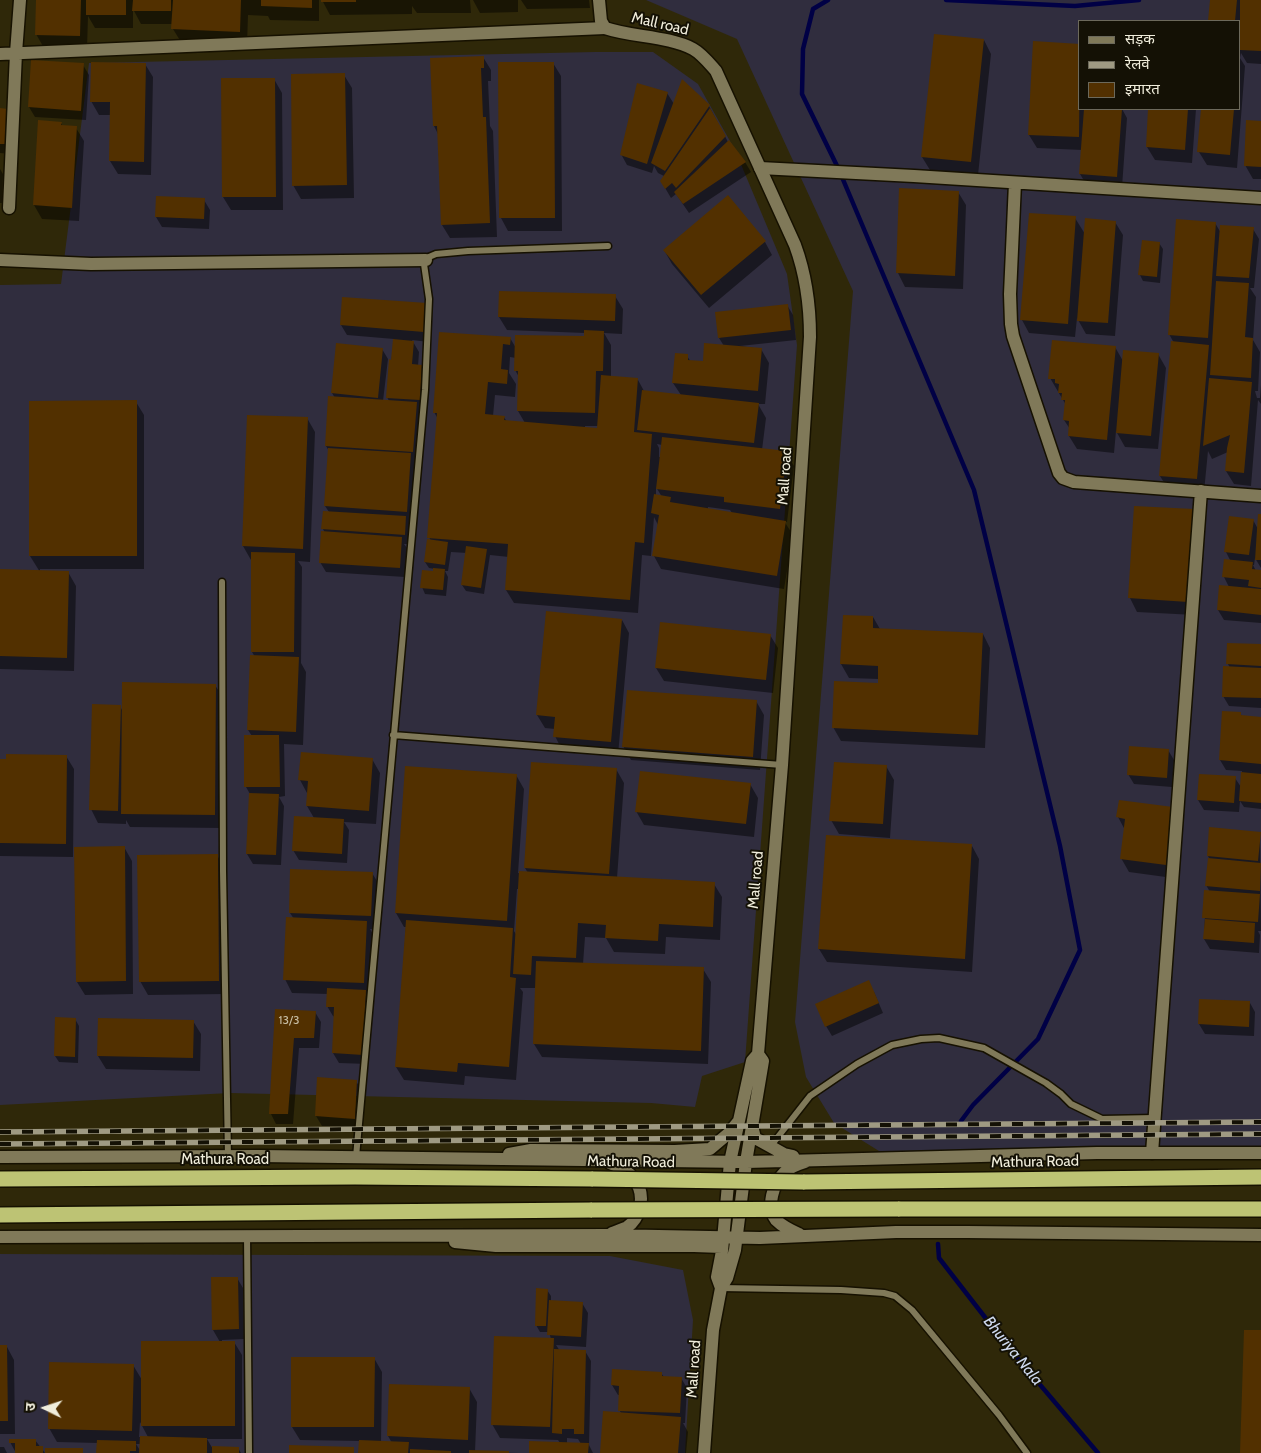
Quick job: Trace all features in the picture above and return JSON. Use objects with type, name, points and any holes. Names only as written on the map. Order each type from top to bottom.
[{"type":"highway","name":"Mathura Road","points":[[0,1179],[355,1177],[803,1182],[1261,1177]]},
{"type":"highway","points":[[0,1215],[898,1209],[1261,1209]]},
{"type":"street","points":[[9,208],[6,158],[20,0]]},
{"type":"street","points":[[599,0],[601,21],[605,28]]},
{"type":"street","name":"Mall road","points":[[0,54],[605,28],[678,43],[693,49],[716,70],[795,245],[803,267],[810,312],[810,337],[782,765],[758,1054],[752,1061],[730,1162],[722,1242],[716,1276],[721,1288]]},
{"type":"street","points":[[760,168],[1261,198]]},
{"type":"street","points":[[1015,183],[1010,294],[1013,336],[1059,473],[1063,478],[1074,482],[1261,496]]},
{"type":"street","points":[[0,260],[91,264],[426,260]]},
{"type":"street","points":[[1152,1153],[1202,491]]},
{"type":"street","name":"Mall road","points":[[704,1453],[713,1330],[721,1288],[727,1278],[735,1250],[746,1162],[763,1062],[758,1054]]},
{"type":"street","points":[[485,1159],[531,1150],[675,1151],[710,1149],[729,1133],[739,1120]]},
{"type":"street","points":[[752,1126],[755,1138],[770,1147],[784,1154],[813,1160]]},
{"type":"street","points":[[0,1157],[228,1156],[746,1162],[1152,1153],[1261,1153]]},
{"type":"street","points":[[804,1236],[785,1228],[775,1218],[771,1201],[774,1188],[784,1173],[795,1165],[813,1160]]},
{"type":"street","points":[[603,1161],[618,1166],[630,1174],[640,1188],[642,1200],[638,1217],[628,1226],[607,1235]]},
{"type":"street","points":[[377,1235],[496,1246],[694,1246],[722,1242],[737,1237],[896,1232],[1261,1236]]},
{"type":"street","points":[[0,1237],[607,1235],[722,1242]]},
{"type":"lane","points":[[356,1157],[425,390],[429,299],[424,267],[426,260],[432,254],[608,246]]},
{"type":"lane","points":[[222,582],[223,871],[228,1156]]},
{"type":"lane","points":[[393,735],[782,765]]},
{"type":"lane","points":[[770,1147],[810,1096],[857,1064],[892,1045],[921,1038],[939,1038],[984,1048],[1046,1084],[1061,1094],[1071,1104],[1102,1119],[1154,1118]]},
{"type":"lane","points":[[247,1235],[249,1453]]},
{"type":"lane","points":[[721,1288],[841,1290],[884,1293],[894,1296],[912,1310],[1000,1416],[1027,1453]]},
{"type":"shaded area","points":[[646,0],[1261,0],[1261,1156],[887,1156],[834,1123],[806,1077],[795,1022],[853,291],[737,39]]},
{"type":"shaded area","points":[[653,52],[698,84],[735,150],[787,274],[797,345],[745,1062],[702,1076],[695,1107],[651,1103],[230,1093],[0,1105],[0,285],[61,284],[89,63]]},
{"type":"shaded area","points":[[0,1254],[610,1256],[683,1270],[693,1320],[685,1453],[0,1453]]},
{"type":"building","points":[[36,0],[81,0],[80,36],[35,35]]},
{"type":"building","points":[[86,0],[126,0],[126,15],[86,15]]},
{"type":"building","points":[[133,0],[171,0],[171,11],[132,11]]},
{"type":"building","points":[[173,0],[241,0],[240,32],[171,29]]},
{"type":"building","points":[[261,0],[312,0],[312,8],[261,6]]},
{"type":"building","points":[[321,0],[356,0],[356,2],[321,2]]},
{"type":"building","points":[[1210,0],[1237,0],[1235,20],[1208,20]]},
{"type":"building","points":[[1240,0],[1261,0],[1261,51],[1241,50]]},
{"type":"building","points":[[934,34],[984,39],[971,162],[921,157]]},
{"type":"building","points":[[1033,41],[1078,44],[1079,137],[1028,135]]},
{"type":"building","points":[[484,56],[484,68],[481,68],[483,117],[486,117],[490,223],[441,225],[437,126],[433,126],[430,58]]},
{"type":"building","points":[[31,60],[84,63],[81,111],[28,107]]},
{"type":"building","points":[[91,62],[146,63],[144,162],[109,161],[110,102],[90,102]]},
{"type":"building","points":[[498,62],[554,62],[555,218],[499,218]]},
{"type":"building","points":[[345,73],[347,185],[292,186],[291,74]]},
{"type":"building","points":[[221,78],[275,78],[276,197],[222,197]]},
{"type":"building","points":[[682,79],[710,105],[665,171],[651,163]]},
{"type":"building","points":[[637,83],[668,92],[647,164],[620,155]]},
{"type":"building","points":[[0,108],[8,109],[6,144],[0,144]]},
{"type":"building","points":[[710,108],[726,136],[676,188],[672,183],[665,189],[660,181]]},
{"type":"building","points":[[1084,110],[1122,110],[1117,177],[1079,174]]},
{"type":"building","points":[[1148,110],[1188,110],[1185,150],[1146,147]]},
{"type":"building","points":[[1201,110],[1234,110],[1230,155],[1197,152]]},
{"type":"building","points":[[38,120],[62,122],[61,125],[77,126],[72,208],[33,205]]},
{"type":"building","points":[[1246,120],[1261,121],[1261,167],[1244,166]]},
{"type":"building","points":[[729,140],[746,162],[683,204],[674,192]]},
{"type":"building","points":[[899,188],[959,191],[955,276],[896,273]]},
{"type":"building","points":[[728,195],[766,241],[701,295],[663,250]]},
{"type":"building","points":[[156,196],[205,198],[204,219],[155,217]]},
{"type":"building","points":[[1029,213],[1076,216],[1068,324],[1020,320]]},
{"type":"building","points":[[1085,218],[1116,221],[1108,323],[1077,321]]},
{"type":"building","points":[[1176,219],[1216,222],[1208,338],[1168,335]]},
{"type":"building","points":[[1220,225],[1254,227],[1249,278],[1216,276]]},
{"type":"building","points":[[1142,240],[1160,242],[1157,277],[1138,275]]},
{"type":"building","points":[[1216,281],[1249,283],[1245,337],[1253,338],[1251,378],[1210,375]]},
{"type":"building","points":[[499,291],[616,294],[615,321],[498,317]]},
{"type":"building","points":[[342,297],[427,303],[424,332],[340,325]]},
{"type":"building","points":[[788,304],[791,330],[718,338],[715,312]]},
{"type":"building","points":[[584,330],[604,331],[603,371],[596,371],[595,413],[517,411],[518,371],[514,371],[515,335],[584,336]]},
{"type":"building","points":[[439,332],[511,337],[510,345],[503,344],[501,369],[508,370],[507,384],[488,382],[485,414],[505,416],[504,420],[597,428],[601,375],[638,378],[634,432],[652,434],[644,543],[635,542],[630,600],[505,590],[508,544],[427,538],[437,413],[433,413]]},
{"type":"building","points":[[393,339],[414,341],[412,364],[422,365],[420,400],[386,398],[389,359],[391,360]]},
{"type":"building","points":[[1052,340],[1116,346],[1107,440],[1068,436],[1069,421],[1063,420],[1065,400],[1061,400],[1062,393],[1058,393],[1059,384],[1055,383],[1055,379],[1048,379]]},
{"type":"building","points":[[1171,341],[1209,345],[1197,479],[1159,476]]},
{"type":"building","points":[[336,343],[383,348],[378,398],[331,393]]},
{"type":"building","points":[[704,343],[762,348],[758,391],[672,383],[675,353],[688,354],[688,360],[703,361]]},
{"type":"building","points":[[1123,350],[1159,353],[1151,436],[1116,433]]},
{"type":"building","points":[[1209,378],[1252,382],[1244,473],[1225,471],[1230,435],[1203,446]]},
{"type":"building","points":[[642,390],[759,403],[754,443],[637,430]]},
{"type":"building","points":[[328,396],[417,402],[413,452],[325,446]]},
{"type":"building","points":[[137,400],[137,556],[29,556],[29,401]]},
{"type":"building","points":[[247,415],[308,417],[303,549],[242,546]]},
{"type":"building","points":[[662,437],[787,451],[780,509],[724,502],[724,497],[656,489]]},
{"type":"building","points":[[328,448],[411,453],[407,512],[324,506]]},
{"type":"building","points":[[654,494],[671,497],[670,502],[786,521],[777,576],[652,556],[659,515],[651,513]]},
{"type":"building","points":[[1134,506],[1194,509],[1188,602],[1128,598]]},
{"type":"building","points":[[323,511],[406,516],[405,535],[321,529]]},
{"type":"building","points":[[1258,514],[1261,514],[1261,560],[1255,560]]},
{"type":"building","points":[[1229,516],[1254,519],[1249,555],[1224,552]]},
{"type":"building","points":[[321,531],[402,537],[400,568],[319,563]]},
{"type":"building","points":[[427,539],[448,542],[445,565],[424,562]]},
{"type":"building","points":[[466,546],[487,549],[481,588],[461,585]]},
{"type":"building","points":[[251,552],[295,553],[294,652],[251,652]]},
{"type":"building","points":[[1224,559],[1253,562],[1252,569],[1261,570],[1261,588],[1248,586],[1249,580],[1222,577]]},
{"type":"building","points":[[433,568],[445,569],[443,590],[420,588],[422,570],[433,571]]},
{"type":"building","points":[[0,569],[69,571],[67,658],[0,656]]},
{"type":"building","points":[[1219,585],[1261,589],[1261,615],[1217,610]]},
{"type":"building","points":[[546,611],[622,619],[611,742],[553,737],[555,717],[536,715]]},
{"type":"building","points":[[843,615],[873,616],[873,628],[983,633],[978,735],[832,728],[834,681],[878,683],[878,666],[840,664]]},
{"type":"building","points":[[660,622],[771,634],[766,680],[655,668]]},
{"type":"building","points":[[1227,643],[1261,644],[1261,666],[1226,664]]},
{"type":"building","points":[[250,655],[299,657],[296,732],[247,730]]},
{"type":"building","points":[[1223,666],[1261,668],[1261,698],[1222,697]]},
{"type":"building","points":[[122,682],[216,684],[215,815],[121,814]]},
{"type":"building","points":[[627,690],[757,700],[753,757],[622,747]]},
{"type":"building","points":[[92,704],[121,705],[118,811],[89,810]]},
{"type":"building","points":[[1222,711],[1241,712],[1241,715],[1261,717],[1261,764],[1219,760]]},
{"type":"building","points":[[244,735],[279,735],[280,787],[244,787]]},
{"type":"building","points":[[1129,746],[1169,749],[1167,778],[1127,775]]},
{"type":"building","points":[[301,752],[373,758],[369,811],[306,806],[308,781],[298,780]]},
{"type":"building","points":[[6,754],[67,755],[66,844],[0,843],[0,759],[6,759]]},
{"type":"building","points":[[531,762],[617,768],[609,874],[524,868]]},
{"type":"building","points":[[834,762],[887,765],[883,824],[829,821]]},
{"type":"building","points":[[405,766],[517,774],[507,921],[395,913]]},
{"type":"building","points":[[640,771],[751,783],[746,824],[635,812]]},
{"type":"building","points":[[1241,772],[1261,774],[1261,803],[1239,801]]},
{"type":"building","points":[[1199,774],[1236,776],[1234,803],[1197,800]]},
{"type":"building","points":[[249,793],[279,794],[276,855],[246,854]]},
{"type":"building","points":[[1119,800],[1173,807],[1166,865],[1120,859],[1125,819],[1116,817]]},
{"type":"building","points":[[294,816],[344,819],[342,854],[292,851]]},
{"type":"building","points":[[1209,827],[1261,832],[1258,861],[1207,856]]},
{"type":"building","points":[[826,835],[972,844],[965,959],[818,949]]},
{"type":"building","points":[[125,846],[126,981],[76,982],[74,847]]},
{"type":"building","points":[[218,854],[219,981],[139,982],[137,855]]},
{"type":"building","points":[[1208,858],[1261,863],[1260,891],[1205,886]]},
{"type":"building","points":[[290,869],[373,872],[371,916],[289,913]]},
{"type":"building","points":[[519,871],[715,882],[713,927],[659,924],[658,941],[605,938],[606,925],[578,923],[576,958],[532,956],[531,975],[513,974]]},
{"type":"building","points":[[1204,890],[1260,894],[1258,922],[1202,918]]},
{"type":"building","points":[[286,917],[367,921],[364,983],[283,980]]},
{"type":"building","points":[[1205,919],[1255,923],[1254,943],[1203,939]]},
{"type":"building","points":[[406,920],[513,928],[510,977],[516,978],[509,1067],[458,1063],[457,1072],[395,1067]]},
{"type":"building","points":[[536,961],[704,967],[701,1051],[533,1044]]},
{"type":"building","points":[[869,980],[879,1003],[825,1027],[815,1004]]},
{"type":"building","points":[[327,988],[366,990],[363,1055],[332,1053],[334,1007],[326,1007]]},
{"type":"building","points":[[1199,999],[1250,1001],[1249,1027],[1198,1024]]},
{"type":"building","points":[[275,1009],[316,1011],[314,1038],[294,1038],[288,1114],[269,1114]]},
{"type":"building","points":[[55,1017],[76,1018],[75,1057],[54,1056]]},
{"type":"building","points":[[98,1018],[194,1020],[193,1058],[97,1056]]},
{"type":"building","points":[[317,1077],[357,1080],[355,1119],[315,1116]]},
{"type":"building","points":[[211,1277],[238,1277],[239,1329],[212,1330]]},
{"type":"building","points":[[536,1288],[548,1289],[546,1326],[535,1326]]},
{"type":"building","points":[[549,1300],[583,1302],[581,1337],[547,1335]]},
{"type":"building","points":[[1244,1330],[1261,1330],[1261,1453],[1240,1453]]},
{"type":"building","points":[[494,1336],[554,1338],[550,1427],[491,1425]]},
{"type":"building","points":[[141,1341],[235,1341],[235,1426],[141,1426]]},
{"type":"building","points":[[0,1345],[7,1345],[8,1421],[0,1421]]},
{"type":"building","points":[[554,1349],[586,1350],[584,1434],[574,1434],[574,1429],[562,1429],[562,1434],[552,1433]]},
{"type":"building","points":[[291,1357],[375,1357],[374,1427],[291,1427]]},
{"type":"building","points":[[49,1362],[134,1364],[132,1431],[48,1429]]},
{"type":"building","points":[[612,1369],[662,1372],[662,1376],[682,1377],[680,1413],[618,1411],[619,1386],[611,1385]]},
{"type":"building","points":[[389,1384],[470,1387],[468,1440],[387,1436]]},
{"type":"building","points":[[603,1411],[681,1417],[678,1453],[600,1453]]},
{"type":"building","points":[[140,1436],[207,1438],[207,1453],[139,1453]]},
{"type":"building","points":[[9,1439],[36,1439],[36,1446],[43,1446],[43,1453],[15,1453],[15,1443],[9,1443]]},
{"type":"building","points":[[97,1440],[136,1441],[136,1451],[130,1451],[130,1453],[96,1453]]},
{"type":"building","points":[[359,1440],[409,1442],[408,1453],[358,1453]]},
{"type":"building","points":[[529,1441],[589,1443],[588,1453],[529,1453]]},
{"type":"building","points":[[289,1445],[354,1447],[354,1453],[289,1453]]},
{"type":"building","points":[[212,1446],[239,1447],[239,1453],[212,1453]]},
{"type":"building","points":[[45,1448],[83,1448],[83,1453],[45,1453]]},
{"type":"building","points":[[410,1449],[451,1451],[451,1453],[410,1453]]},
{"type":"building","points":[[469,1450],[509,1451],[509,1453],[469,1453]]},
{"type":"waterway","points":[[828,0],[813,9],[803,49],[802,94],[839,170],[974,490],[1060,846],[1080,950],[1038,1039],[973,1105],[961,1121]]},
{"type":"waterway","points":[[946,0],[1075,6],[1139,0]]},
{"type":"waterway","name":"Bhuriya Nala","points":[[938,1244],[939,1258],[1008,1347],[1098,1453]]},
{"type":"railway","points":[[0,1132],[1261,1122]]},
{"type":"railway","points":[[0,1144],[1261,1134]]}]
